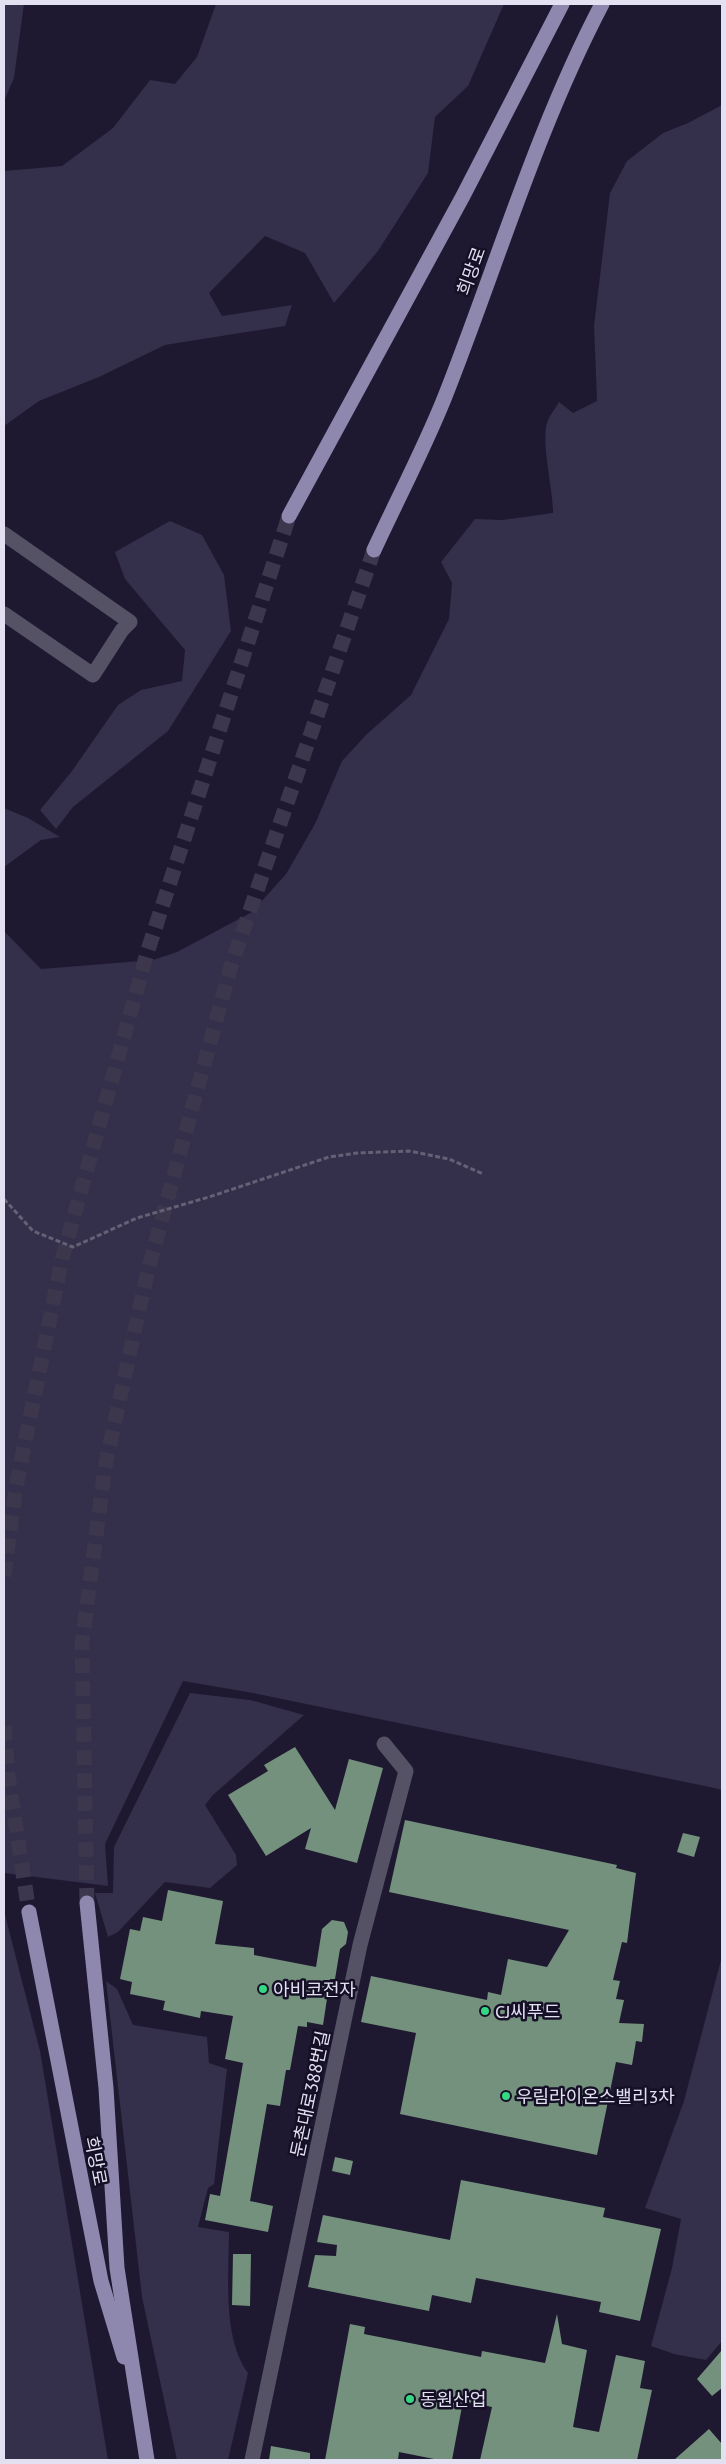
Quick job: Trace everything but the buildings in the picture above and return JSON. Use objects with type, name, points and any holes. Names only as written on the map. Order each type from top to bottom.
[{"type":"main road","points":[[289,516],[463,196],[562,4]]},
{"type":"main road","name":"희망로","points":[[374,550],[443,400],[492,265],[574,60],[602,4]]},
{"type":"main road","name":"희망로","points":[[87,1903],[106,2088],[117,2268],[147,2460]]},
{"type":"main road","name":"희망로","points":[[29,1912],[100,2281],[141,2413]]},
{"type":"lane","points":[[4,534],[130,622],[122,630],[93,675],[4,614]]},
{"type":"lane","name":"둔촌대로388번길","points":[[252,2460],[360,1945],[406,1771],[384,1744]]},
{"type":"path","points":[[4,1199],[33,1231],[73,1247],[137,1218],[209,1197],[328,1157],[357,1153],[408,1151],[449,1159],[483,1174]]},
{"type":"shaded area","points":[[4,4],[24,4],[14,78],[4,101]]},
{"type":"shaded area","points":[[216,4],[504,4],[468,86],[435,117],[428,173],[378,251],[334,303],[305,253],[265,236],[209,293],[222,316],[292,305],[285,326],[165,345],[99,377],[39,401],[4,426],[4,171],[62,166],[113,128],[150,80],[175,84],[197,57]]},
{"type":"shaded area","points":[[722,105],[722,1791],[253,1693],[183,1681],[105,1844],[108,1886],[4,1873],[4,931],[41,969],[153,960],[177,952],[252,912],[286,874],[315,824],[342,761],[367,734],[411,695],[449,619],[452,583],[441,562],[475,519],[502,520],[553,513],[545,443],[547,423],[559,402],[573,413],[597,401],[594,326],[610,193],[627,161],[663,133],[688,123]]},
{"type":"shaded area","points":[[170,521],[202,535],[224,575],[231,631],[168,731],[73,807],[56,829],[40,810],[72,771],[118,705],[141,690],[182,681],[185,650],[125,579],[115,552]]},
{"type":"shaded area","points":[[4,808],[28,818],[60,837],[41,840],[4,867]]},
{"type":"shaded area","points":[[190,1693],[250,1700],[304,1715],[213,1795],[205,1805],[236,1855],[237,1865],[210,1888],[165,1882],[118,1932],[108,1937],[95,1893],[113,1893],[114,1847]]},
{"type":"shaded area","points":[[4,1911],[40,2051],[108,2460],[4,2460]]},
{"type":"shaded area","points":[[722,1956],[722,2341],[706,2360],[674,2354],[651,2346],[672,2268],[681,2219],[645,2208],[684,2101]]},
{"type":"shaded area","points":[[106,1981],[117,1989],[133,2025],[207,2037],[209,2063],[227,2069],[214,2184],[208,2188],[198,2227],[229,2232],[228,2286],[231,2324],[234,2342],[240,2359],[248,2373],[228,2460],[177,2460],[142,2297]]},
{"type":"tunnel","points":[[4,1576],[16,1487],[62,1259],[148,950],[289,516]]},
{"type":"tunnel","points":[[87,1903],[82,1643],[105,1467],[147,1274],[231,966],[374,550]]},
{"type":"tunnel","points":[[4,1726],[8,1775],[29,1912]]},
{"type":"place","name":"아비코전자","points":[[263,1989]]},
{"type":"place","name":"CJ씨푸드","points":[[485,2011]]},
{"type":"place","name":"우림라이온스밸리3차","points":[[506,2096]]},
{"type":"place","name":"동원산업","points":[[410,2399]]}]
